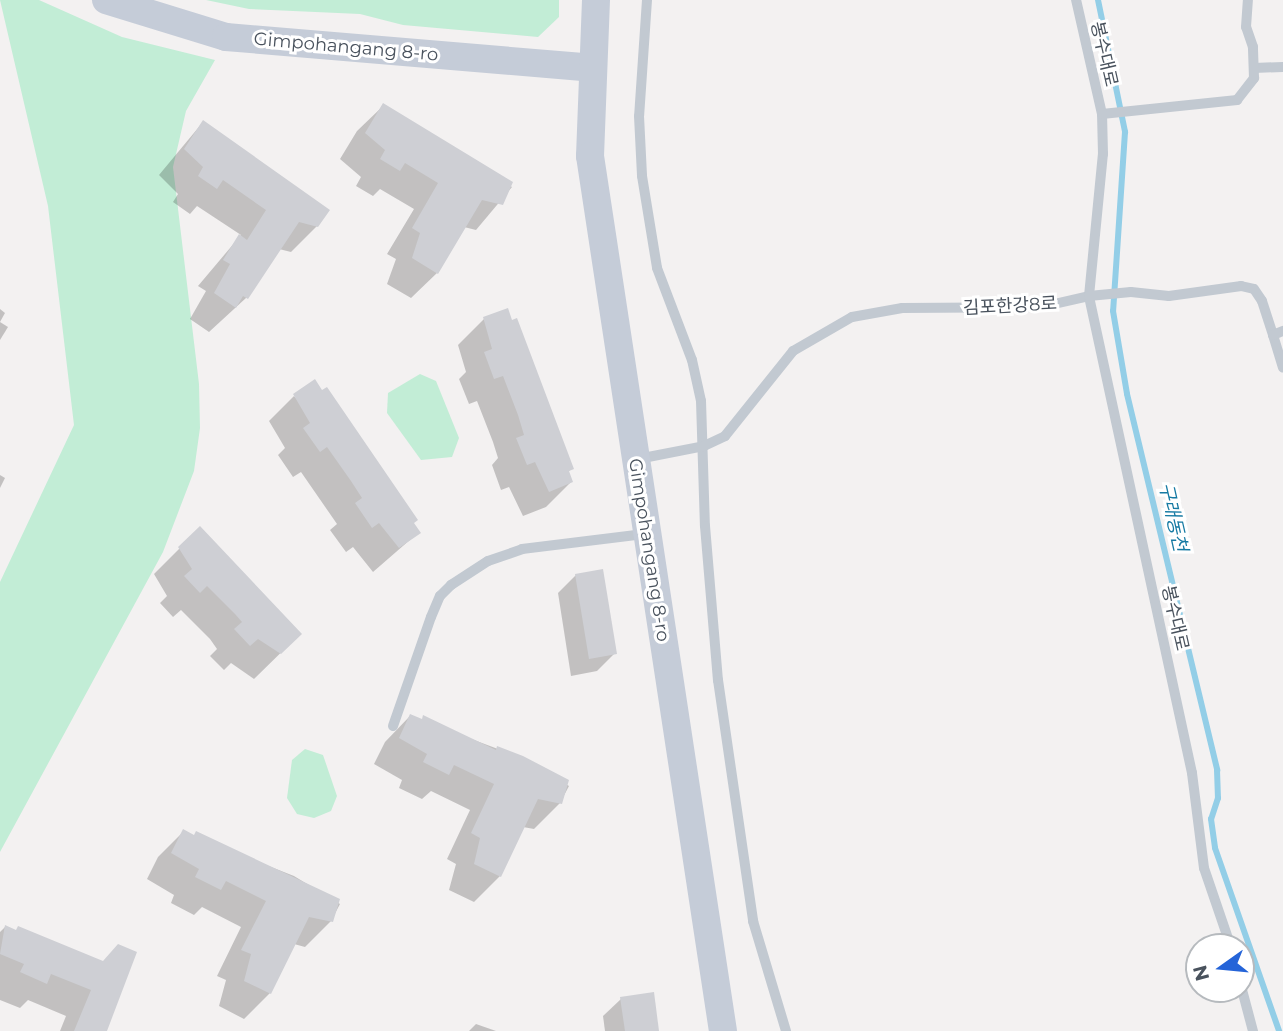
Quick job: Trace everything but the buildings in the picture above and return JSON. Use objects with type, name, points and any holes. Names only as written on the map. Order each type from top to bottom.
[{"type":"street","name":"Gimpohangang 8-ro","points":[[106,0],[226,37],[592,68]]},
{"type":"street","name":"Gimpohangang 8-ro","points":[[596,0],[590,156],[723,1031]]},
{"type":"street","points":[[592,68],[601,165],[643,458],[648,533]]},
{"type":"lane","points":[[648,0],[639,116],[642,176],[657,268],[697,376],[704,446],[705,526],[718,680],[753,921],[786,1031]]},
{"type":"lane","name":"봉수대로","points":[[1076,0],[1107,114]]},
{"type":"lane","points":[[1089,296],[1107,114],[1237,100],[1248,92],[1254,68],[1246,27],[1248,0]]},
{"type":"lane","points":[[1254,68],[1283,67]]},
{"type":"lane","name":"김포한강8로","points":[[643,458],[704,446],[725,436],[793,351],[852,317],[902,308],[1041,307],[1089,296],[1131,292],[1169,296],[1241,286],[1254,289],[1278,333]]},
{"type":"lane","name":"봉수대로","points":[[1089,296],[1192,774],[1204,868],[1226,933]]},
{"type":"lane","points":[[1278,333],[1283,367]]},
{"type":"lane","points":[[393,726],[431,617],[451,585],[488,561],[522,549],[648,533]]},
{"type":"lane","points":[[1246,1003],[1253,1031]]},
{"type":"green space","points":[[0,0],[39,0],[122,37],[215,60],[186,111],[173,167],[199,384],[200,428],[194,471],[163,552],[0,852],[0,582],[74,425],[48,206]]},
{"type":"green space","points":[[206,0],[559,0],[559,17],[538,37],[403,25],[360,14],[249,9]]},
{"type":"green space","points":[[420,374],[436,381],[459,438],[452,457],[421,460],[387,413],[388,393]]},
{"type":"green space","points":[[305,749],[323,755],[337,796],[331,811],[314,818],[297,814],[287,798],[292,760]]},
{"type":"waterway","name":"구래동천","points":[[1098,0],[1125,132],[1113,311],[1127,394],[1217,770],[1218,798],[1211,819],[1215,848],[1279,1031]]}]
